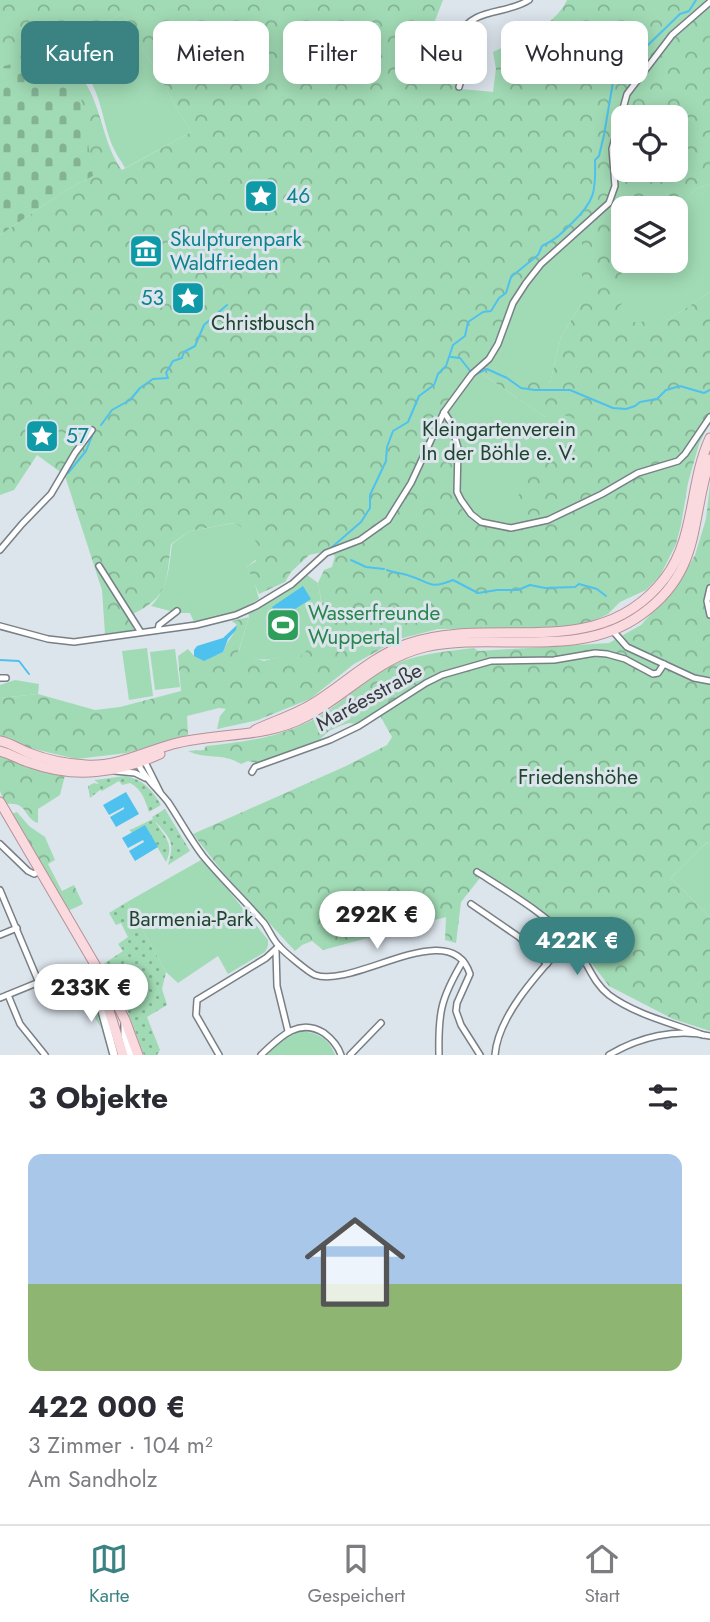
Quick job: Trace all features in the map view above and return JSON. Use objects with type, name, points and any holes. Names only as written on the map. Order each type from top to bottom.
[{"type":"main road","points":[[250,733],[309,706],[369,663],[409,643],[467,634],[560,633],[606,622],[633,608],[650,594],[676,562],[687,532],[700,464],[710,438]]},
{"type":"main road","points":[[0,751],[49,768],[81,772],[115,771],[176,743],[271,731],[304,718],[381,665],[418,650],[464,642],[568,641],[612,631],[642,615],[657,601],[683,567],[693,541],[710,459]]},
{"type":"main road","points":[[0,741],[36,755],[72,764],[107,764],[140,759]]},
{"type":"main road","points":[[0,802],[93,964],[118,1035],[115,1055]]},
{"type":"main road","points":[[100,982],[125,1020],[138,1055]]},
{"type":"street","points":[[459,88],[462,77],[460,35],[463,29],[481,15],[505,11],[528,0]]},
{"type":"street","points":[[0,626],[61,641],[86,641],[196,625],[244,612],[292,583],[326,553],[360,540],[388,520],[411,483],[444,412],[472,374],[489,359],[498,344],[513,303],[541,264],[610,203],[615,186],[612,149],[625,98],[672,35],[710,2]]},
{"type":"street","points":[[444,412],[451,423],[456,440],[457,492],[461,500],[481,522],[511,528],[548,520],[638,473],[678,461],[710,417]]},
{"type":"street","points":[[0,550],[51,494],[92,430]]},
{"type":"street","points":[[99,566],[141,631]]},
{"type":"street","points":[[710,589],[707,601],[710,615]]},
{"type":"street","points":[[158,630],[159,625],[177,611]]},
{"type":"street","points":[[606,622],[623,644],[694,678],[710,681]]},
{"type":"street","name":"Maréesstraße","points":[[252,772],[255,767],[330,740],[359,726],[433,679],[499,659],[554,660],[595,653],[617,656],[653,674],[658,673],[664,664]]},
{"type":"street","points":[[140,759],[145,778]]},
{"type":"street","points":[[140,759],[202,854],[266,926],[278,948],[309,972],[326,977],[364,970],[398,957],[426,951],[445,950],[463,961],[470,974],[456,1011],[461,1025],[480,1055]]},
{"type":"street","points":[[115,771],[135,773],[160,792]]},
{"type":"street","points":[[0,844],[28,871],[34,874],[39,871]]},
{"type":"street","points":[[477,872],[547,919],[569,939],[581,954],[596,982],[617,1000],[633,1010],[707,1035]]},
{"type":"street","points":[[0,890],[39,982]]},
{"type":"street","points":[[471,904],[519,937],[547,964]]},
{"type":"street","points":[[0,935],[17,928]]},
{"type":"street","points":[[495,1055],[498,1038],[506,1021],[547,964],[569,939]]},
{"type":"street","points":[[278,948],[278,986],[288,1031]]},
{"type":"street","points":[[219,1055],[196,1015],[197,1000],[278,948]]},
{"type":"street","points":[[439,1055],[441,1006],[447,988],[463,961]]},
{"type":"street","points":[[0,998],[71,969]]},
{"type":"street","points":[[100,982],[115,1055]]},
{"type":"street","points":[[8,995],[20,1024],[45,1055]]},
{"type":"street","points":[[125,1020],[125,1035],[130,1055]]},
{"type":"street","points":[[350,1055],[381,1023]]},
{"type":"street","points":[[261,1055],[288,1031],[304,1027],[321,1032],[335,1044],[341,1055]]},
{"type":"street","points":[[609,1055],[645,1038],[707,1035]]},
{"type":"green space","name":"Christbusch","points":[[0,0],[443,0],[435,21],[395,21],[395,84],[456,84],[462,89],[493,92],[496,69],[493,52],[501,48],[501,84],[648,84],[648,21],[550,21],[567,0],[710,0],[710,184],[696,189],[688,197],[611,196],[611,273],[645,273],[668,320],[710,292],[710,422],[699,444],[688,483],[676,544],[660,576],[646,590],[620,602],[608,614],[594,621],[567,628],[438,629],[399,639],[354,664],[310,699],[258,720],[217,729],[220,716],[226,709],[219,708],[187,716],[188,735],[127,753],[76,759],[30,748],[0,736],[0,698],[38,694],[95,710],[120,707],[181,691],[178,656],[188,649],[194,656],[217,655],[223,652],[237,625],[232,621],[249,617],[238,653],[264,661],[289,654],[323,610],[318,583],[324,570],[332,567],[335,556],[328,551],[309,555],[291,572],[285,582],[259,594],[247,567],[256,561],[234,523],[190,531],[171,544],[166,580],[159,596],[129,616],[134,630],[105,634],[102,590],[65,476],[37,455],[14,490],[0,495],[0,235],[63,192],[93,176],[37,84],[86,84],[96,104],[113,155],[122,170],[191,132],[163,84],[269,84],[269,21],[153,21],[153,66],[139,42],[139,21],[127,21],[123,14],[107,21],[21,21],[21,63],[0,67]],"holes":[[[582,302],[561,337],[550,383],[485,365]],[[478,371],[545,417],[454,456],[450,427]]]},
{"type":"green space","points":[[123,14],[127,21],[107,21]]},
{"type":"green space","points":[[139,42],[153,66],[153,84],[163,84],[191,132],[125,168],[108,134],[92,84],[139,84]]},
{"type":"green space","points":[[21,62],[21,84],[79,85],[93,176],[63,192],[0,235],[0,67]]},
{"type":"green space","points":[[710,184],[710,292],[668,320],[622,323],[618,307],[629,298],[621,273],[688,273],[688,197],[696,189]]},
{"type":"green space","points":[[582,226],[582,302],[561,337],[550,383],[509,379],[484,366],[491,360],[532,270],[551,249]]},
{"type":"green space","name":"Kleingartenverein In der Böhle e. V.","points":[[478,371],[545,417],[551,410],[575,419],[563,441],[554,436],[497,531],[465,515],[451,489],[454,441],[449,442],[446,428],[450,427],[442,416]]},
{"type":"green space","name":"Friedenshöhe","points":[[710,484],[710,845],[707,842],[671,878],[710,917],[710,1031],[673,1019],[609,986],[571,936],[546,915],[484,873],[461,902],[456,943],[445,940],[446,917],[323,950],[312,941],[295,951],[225,875],[193,834],[346,766],[387,745],[392,737],[378,712],[356,724],[349,723],[329,731],[319,740],[299,747],[292,753],[257,763],[248,761],[241,764],[227,758],[188,751],[254,739],[301,726],[329,710],[381,671],[418,656],[474,648],[478,651],[609,643],[641,625],[678,584],[695,555],[706,519]]},
{"type":"green space","points":[[235,523],[249,532],[264,553],[247,567],[259,599],[238,611],[194,622],[190,613],[178,613],[151,606],[164,585],[172,544],[190,531]]},
{"type":"green space","name":"Wasserfreunde Wuppertal","points":[[307,575],[318,583],[322,614],[314,641],[300,657],[288,655],[266,660],[254,658],[244,662],[238,654],[249,617],[248,610]]},
{"type":"green space","points":[[147,648],[153,696],[129,700],[122,651]]},
{"type":"green space","points":[[175,649],[180,687],[155,690],[150,652]]},
{"type":"green space","points":[[15,680],[39,684],[38,694],[0,698],[0,685]]},
{"type":"green space","points":[[2,755],[65,775],[60,795],[38,809],[38,823],[29,817],[22,807],[5,804],[0,791]]},
{"type":"green space","points":[[125,776],[146,786],[161,805],[149,812],[137,788],[130,783],[122,785],[119,781],[90,798],[88,786],[99,784],[95,780]]},
{"type":"green space","points":[[165,809],[190,851],[168,865],[170,841],[155,821],[169,844],[166,862],[145,826],[132,833],[130,830],[153,819],[152,817]]},
{"type":"green space","points":[[17,812],[29,826],[45,837],[55,860],[48,864],[62,891],[74,885],[83,904],[68,911],[11,814]]},
{"type":"green space","points":[[707,842],[710,845],[710,917],[671,878]]},
{"type":"green space","name":"Barmenia-Park","points":[[201,860],[268,940],[268,946],[265,952],[228,974],[218,956],[178,983],[166,972],[127,902]]},
{"type":"green space","points":[[127,902],[166,972],[162,989],[167,1005],[147,1017],[160,1050],[157,1055],[144,1055],[121,993],[102,965],[123,951],[118,944],[128,937],[121,923],[116,925],[109,913]]},
{"type":"green space","points":[[84,965],[101,1028],[70,973]]},
{"type":"green space","points":[[299,1031],[321,1037],[335,1055],[267,1055],[284,1038]]},
{"type":"water","points":[[303,586],[311,599],[279,619],[272,607]]},
{"type":"water","points":[[237,625],[223,652],[204,661],[194,656],[197,646],[223,638]]},
{"type":"water","points":[[126,792],[139,814],[116,827],[110,817],[124,807],[109,815],[103,805]]},
{"type":"water","points":[[145,825],[158,847],[135,861],[129,851],[144,842],[143,840],[128,848],[122,838]]},
{"type":"waterway","points":[[331,548],[361,522],[370,508],[370,495],[386,461],[387,447],[393,431],[408,422],[419,396],[434,385],[438,374],[446,366],[453,345],[465,336],[468,322],[483,312],[491,311],[499,298],[506,293],[511,277],[538,255],[542,246],[564,230],[590,202],[595,180],[595,160],[599,156],[604,135],[613,82],[624,77],[647,46],[680,14],[689,11],[696,0]]},
{"type":"waterway","points":[[101,425],[112,410],[130,400],[140,388],[153,379],[168,378],[166,373],[173,361],[182,358],[184,352],[195,346],[204,325],[227,305]]},
{"type":"waterway","points":[[451,357],[460,358],[471,372]]},
{"type":"waterway","points":[[476,374],[487,369],[521,388],[570,390],[613,408],[626,409],[640,402],[657,399],[666,390],[680,386],[704,393],[710,390]]},
{"type":"waterway","points":[[68,473],[86,451],[92,436]]},
{"type":"waterway","points":[[351,560],[366,567],[384,569]]},
{"type":"waterway","points":[[387,570],[434,585],[453,580],[478,593],[518,590],[530,585],[545,588],[575,587],[579,584],[597,589],[606,596]]},
{"type":"waterway","points":[[0,660],[19,661],[29,674]]},
{"type":"place","name":"46","points":[[261,196]]},
{"type":"place","name":"Skulpturenpark Waldfrieden","points":[[146,251]]},
{"type":"place","name":"53","points":[[188,298]]},
{"type":"place","name":"57","points":[[42,436]]},
{"type":"place","name":"Wasserfreunde Wuppertal","points":[[283,625]]}]
